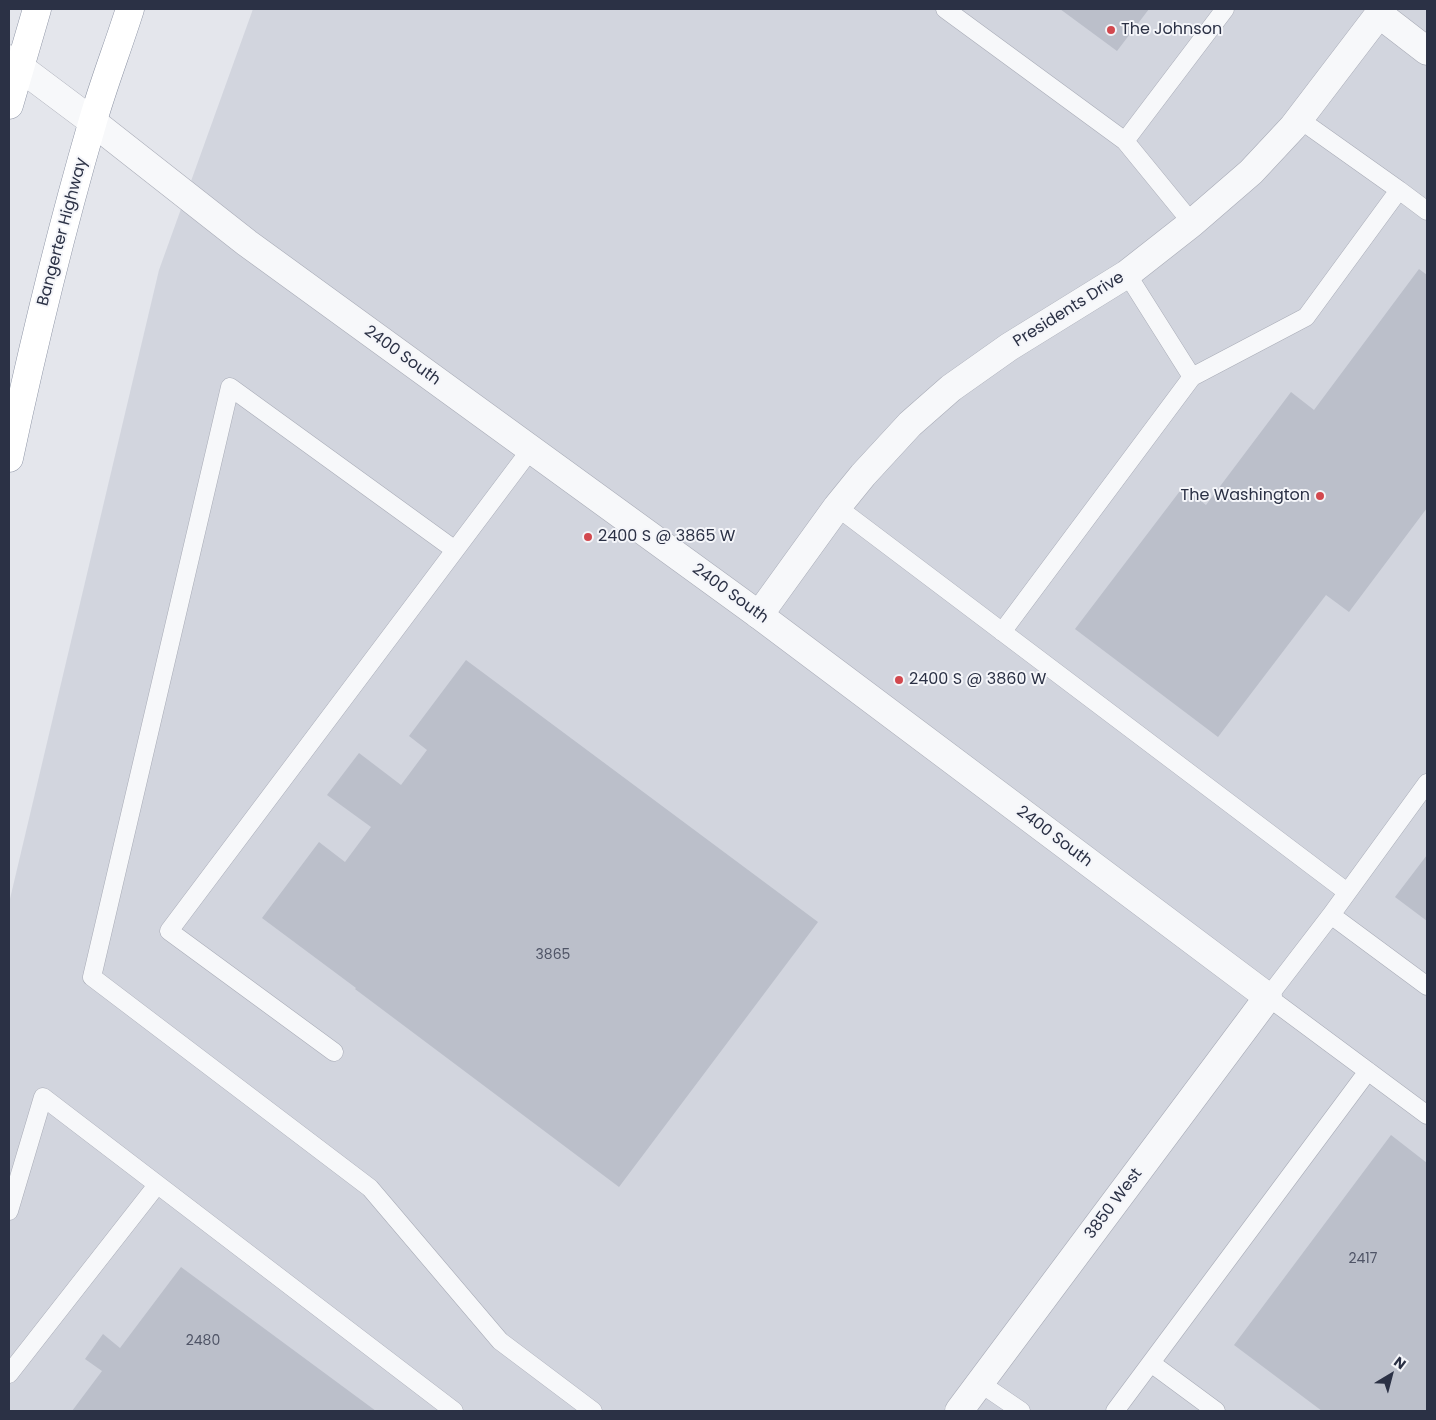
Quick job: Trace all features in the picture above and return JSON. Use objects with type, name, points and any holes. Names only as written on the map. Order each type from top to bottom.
[{"type":"highway","points":[[9,105],[14,63],[37,9]]},
{"type":"highway","name":"Bangerter Highway","points":[[9,458],[43,308],[93,122],[130,9]]},
{"type":"street","points":[[1381,11],[1427,50]]},
{"type":"street","name":"Presidents Drive","points":[[759,615],[837,507],[863,475],[910,424],[951,388],[1009,347],[1127,274],[1192,223],[1251,172],[1300,119],[1381,11]]},
{"type":"street","name":"2400 South","points":[[14,63],[93,122],[247,243],[759,615],[1268,998]]},
{"type":"street","name":"3850 West","points":[[959,1411],[1268,998]]},
{"type":"lane","points":[[945,9],[1125,141],[1192,223]]},
{"type":"lane","points":[[1125,141],[1226,9]]},
{"type":"lane","points":[[1300,119],[1427,211]]},
{"type":"lane","points":[[1002,632],[1192,377],[1306,317],[1399,190]]},
{"type":"lane","points":[[1127,274],[1192,377]]},
{"type":"lane","points":[[455,550],[230,386],[92,977],[370,1188],[500,1341],[593,1411]]},
{"type":"lane","points":[[334,1052],[169,931],[531,449]]},
{"type":"lane","points":[[837,507],[1347,892]]},
{"type":"lane","points":[[1427,783],[1268,998],[1427,1115]]},
{"type":"lane","points":[[1331,915],[1427,986]]},
{"type":"lane","points":[[1115,1411],[1368,1071]]},
{"type":"lane","points":[[9,1211],[43,1097],[454,1411]]},
{"type":"lane","points":[[9,1374],[157,1185]]},
{"type":"lane","points":[[1151,1362],[1216,1411]]},
{"type":"lane","points":[[980,1383],[1021,1411]]},
{"type":"shaded area","points":[[253,9],[1427,9],[1427,1411],[9,1411],[9,903],[159,270]]},
{"type":"building","name":"The Johnson","points":[[1060,9],[1149,9],[1117,51]]},
{"type":"building","name":"The Washington","points":[[1419,269],[1427,275],[1427,508],[1349,612],[1326,595],[1218,737],[1075,629],[1183,487],[1206,505],[1291,392],[1314,410]]},
{"type":"building","points":[[466,660],[818,922],[619,1187],[262,918],[319,842],[345,862],[371,827],[327,795],[359,753],[401,785],[427,750],[409,736]]},
{"type":"building","points":[[1427,855],[1427,921],[1395,897]]},
{"type":"building","points":[[1391,1135],[1427,1163],[1427,1411],[1322,1411],[1234,1345]]},
{"type":"building","points":[[181,1267],[376,1411],[72,1411],[102,1371],[85,1359],[103,1334],[120,1348]]},
{"type":"place","name":"The Johnson","points":[[1111,30]]},
{"type":"place","name":"The Washington","points":[[1320,496]]},
{"type":"place","name":"2400 S @ 3865 W","points":[[588,537]]},
{"type":"place","name":"2400 S @ 3860 W","points":[[899,680]]}]
